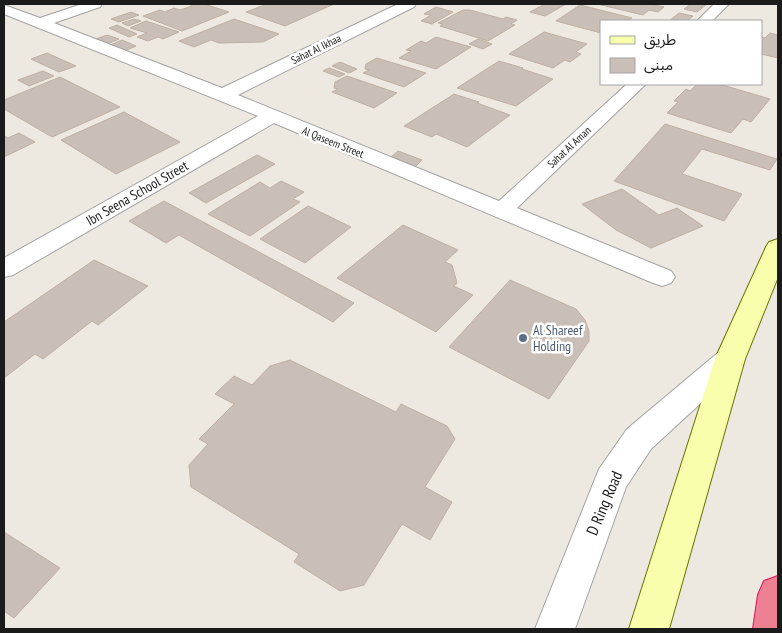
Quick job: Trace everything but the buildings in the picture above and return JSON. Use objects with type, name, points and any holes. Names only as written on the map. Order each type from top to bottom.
[{"type":"highway","points":[[773,629],[778,595]]},
{"type":"main road","name":"D Ring Road","points":[[649,629],[730,360],[778,247]]},
{"type":"street","points":[[38,23],[95,4]]},
{"type":"street","name":"Sahat Al Ikhaa","points":[[223,95],[409,4]]},
{"type":"street","points":[[705,20],[722,4]]},
{"type":"street","name":"Al Qaseem Street","points":[[4,9],[223,95],[271,117],[662,277]]},
{"type":"street","name":"Sahat Al Aman","points":[[501,211],[636,85]]},
{"type":"street","name":"Ibn Seena School Street","points":[[4,269],[271,117]]},
{"type":"street","name":"D Ring Road","points":[[556,629],[611,480],[638,439],[730,360]]},
{"type":"place","name":"Al Shareef Holding","points":[[523,338]]}]
